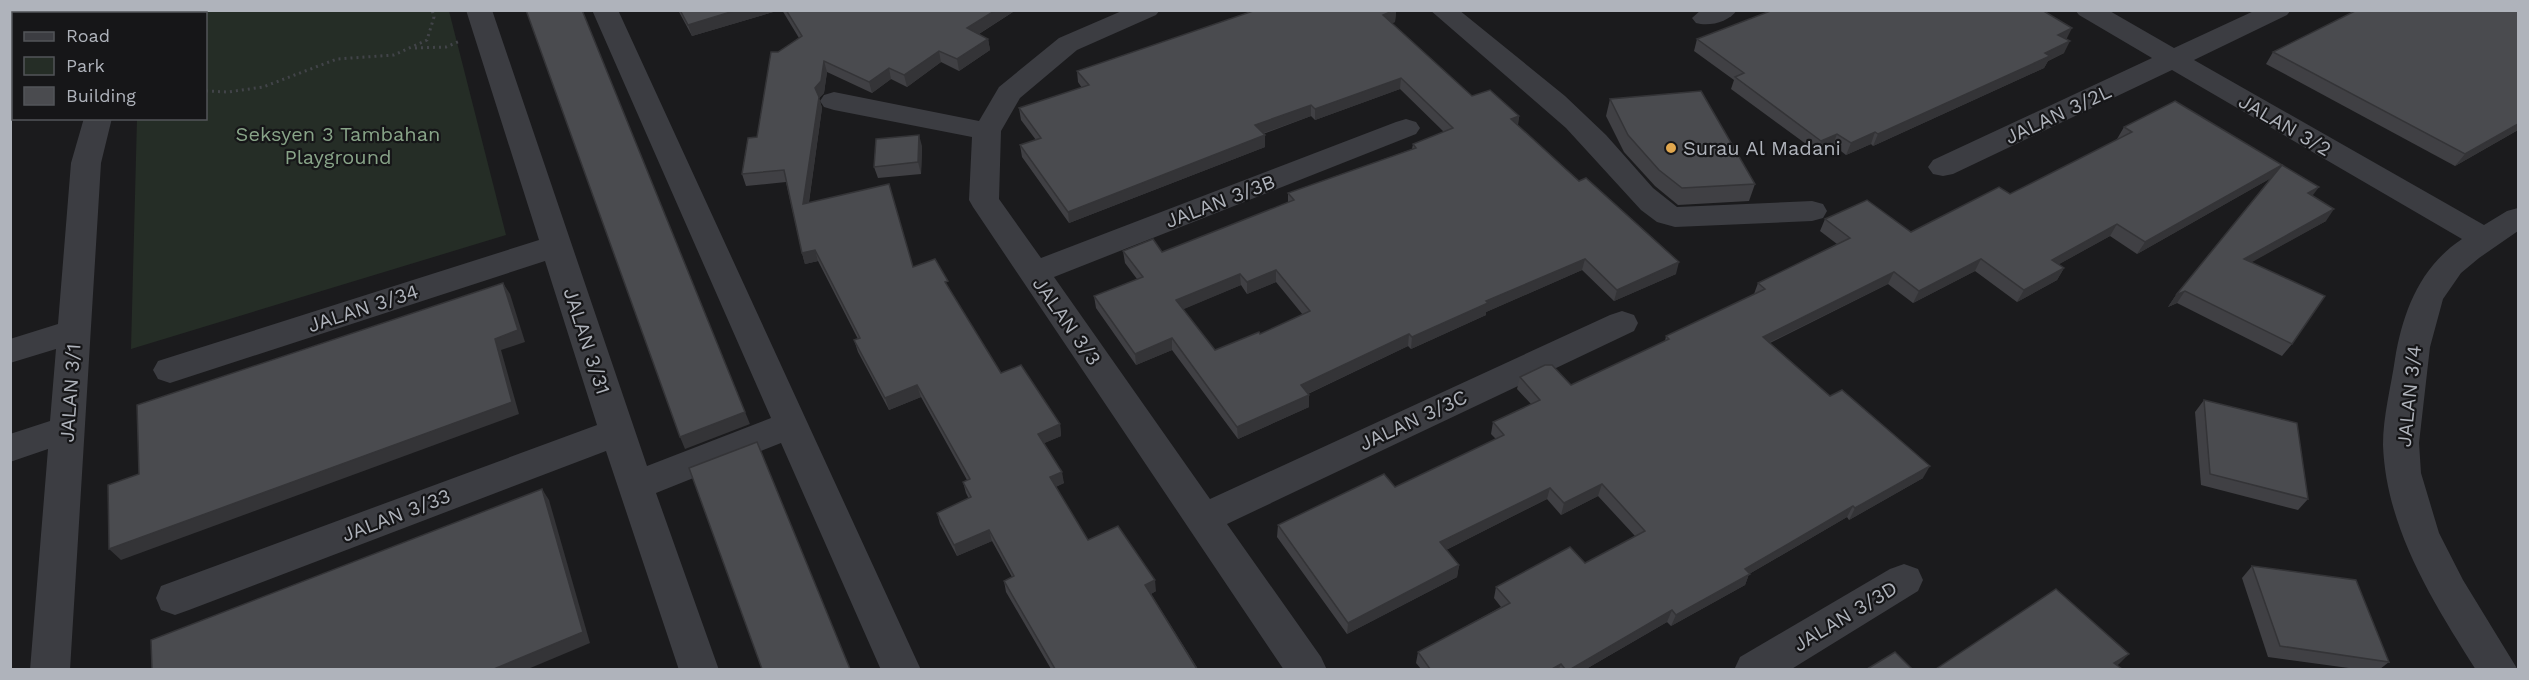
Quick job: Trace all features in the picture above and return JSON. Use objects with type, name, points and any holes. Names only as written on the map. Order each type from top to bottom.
[{"type":"street","points":[[605,10],[789,425],[901,669]]},
{"type":"street","name":"JALAN 3/3","points":[[1147,10],[1068,44],[1009,93],[987,131],[984,200],[1307,669]]},
{"type":"street","points":[[1443,10],[1591,134],[1622,172],[1664,215],[1675,217],[1812,211]]},
{"type":"street","name":"JALAN 3/2","points":[[2088,10],[2483,238]]},
{"type":"street","name":"JALAN 3/2L","points":[[1943,167],[2278,10]]},
{"type":"street","name":"JALAN 3/31","points":[[482,20],[635,486],[690,667]]},
{"type":"street","points":[[834,101],[987,131]]},
{"type":"street","name":"JALAN 3/1","points":[[50,669],[86,163],[97,120]]},
{"type":"street","name":"JALAN 3/3B","points":[[1034,273],[1406,128]]},
{"type":"street","name":"JALAN 3/4","points":[[2499,669],[2432,559],[2408,499],[2401,444],[2414,339],[2425,298],[2445,268],[2483,238],[2518,218]]},
{"type":"street","name":"JALAN 3/34","points":[[170,370],[556,246]]},
{"type":"street","name":"JALAN 3/3C","points":[[1204,518],[1622,322]]},
{"type":"street","points":[[10,351],[74,331]]},
{"type":"street","points":[[635,486],[789,425]]},
{"type":"street","points":[[10,448],[67,429]]},
{"type":"street","name":"JALAN 3/33","points":[[175,598],[617,432]]},
{"type":"street","name":"JALAN 3/3D","points":[[1754,669],[1904,580]]},
{"type":"path","points":[[207,90],[218,93],[256,88],[345,58],[385,58],[415,48],[427,40],[434,17],[432,10]]},
{"type":"path","points":[[415,48],[446,47],[482,20]]},
{"type":"green space","name":"Seksyen 3 Tambahan Playground","points":[[189,10],[449,11],[506,235],[131,349],[137,120],[207,120],[207,12],[188,12]]},
{"type":"building","points":[[10,10],[60,10],[60,12],[12,12],[12,32],[10,32]]},
{"type":"building","points":[[526,10],[582,10],[745,412],[680,437]]},
{"type":"building","points":[[680,10],[737,10],[688,25]]},
{"type":"building","points":[[786,10],[996,10],[967,28],[988,39],[957,59],[939,51],[904,75],[889,68],[869,82],[824,61],[821,81],[815,88],[819,97],[803,204],[889,184],[913,267],[935,259],[948,281],[945,282],[1001,373],[1021,365],[1060,424],[1038,434],[1062,472],[1050,477],[1088,540],[1118,526],[1155,580],[1145,585],[1197,669],[1055,669],[1004,581],[1014,576],[989,530],[954,545],[937,513],[971,497],[963,482],[970,479],[917,385],[885,398],[854,340],[860,338],[815,250],[802,253],[784,170],[742,174],[748,138],[757,137],[771,52],[778,52],[802,36]]},
{"type":"building","points":[[1256,10],[1395,10],[1383,15],[1472,96],[1490,90],[1519,116],[1511,119],[1579,181],[1586,178],[1679,262],[1617,290],[1585,259],[1486,301],[1488,303],[1412,337],[1409,334],[1301,385],[1309,395],[1237,427],[1172,338],[1135,354],[1094,296],[1143,277],[1123,251],[1153,239],[1162,252],[1294,200],[1288,193],[1416,148],[1413,144],[1453,128],[1401,78],[1315,109],[1311,105],[1255,125],[1265,135],[1068,212],[1020,145],[1041,138],[1019,108],[1089,85],[1077,71]],"holes":[[[1276,270],[1310,311],[1260,334],[1259,332],[1215,350],[1176,300],[1240,274],[1247,282]]]},
{"type":"building","points":[[1773,10],[2042,10],[2072,28],[2058,35],[2070,41],[2045,53],[2050,56],[1878,134],[1875,132],[1851,143],[1837,134],[1821,141],[1735,77],[1744,73],[1697,39]]},
{"type":"building","points":[[2357,10],[2518,10],[2518,124],[2465,154],[2273,52]]},
{"type":"building","name":"Surau Al Madani","points":[[1701,91],[1755,184],[1682,188],[1659,170],[1628,135],[1610,99]]},
{"type":"building","points":[[2175,101],[2282,165],[2145,242],[2117,224],[2052,260],[2064,268],[2024,290],[1981,259],[1919,291],[1894,272],[1763,337],[1830,396],[1842,390],[1930,466],[1855,508],[1853,506],[1745,569],[1750,574],[1676,615],[1672,610],[1571,669],[1565,669],[1561,664],[1552,669],[1430,669],[1418,652],[1510,603],[1496,587],[1570,547],[1585,563],[1645,531],[1602,484],[1564,503],[1550,488],[1440,542],[1459,565],[1348,623],[1278,525],[1384,474],[1395,487],[1504,435],[1493,422],[1540,400],[1520,377],[1545,365],[1552,365],[1571,385],[1669,339],[1666,336],[1765,289],[1758,283],[1850,238],[1825,219],[1867,200],[1911,232],[1999,187],[2010,194],[2132,132],[2124,127]]},
{"type":"building","points":[[919,135],[918,162],[874,167],[876,139]]},
{"type":"building","points":[[2282,165],[2319,187],[2308,193],[2334,209],[2244,259],[2325,296],[2292,344],[2185,291],[2176,295]]},
{"type":"building","points":[[503,283],[518,330],[495,339],[512,402],[109,549],[108,485],[139,474],[137,405]]},
{"type":"building","points":[[2204,400],[2297,423],[2308,499],[2210,474]]},
{"type":"building","points":[[757,442],[850,669],[762,669],[689,468]]},
{"type":"building","points":[[542,489],[583,632],[494,669],[152,669],[151,640]]},
{"type":"building","points":[[2252,566],[2356,580],[2389,662],[2280,646]]},
{"type":"building","points":[[2056,589],[2129,654],[2114,663],[2122,669],[1936,669]]},
{"type":"building","points":[[1895,652],[1912,669],[1867,669]]},
{"type":"place","name":"Surau Al Madani","points":[[1671,148]]}]
